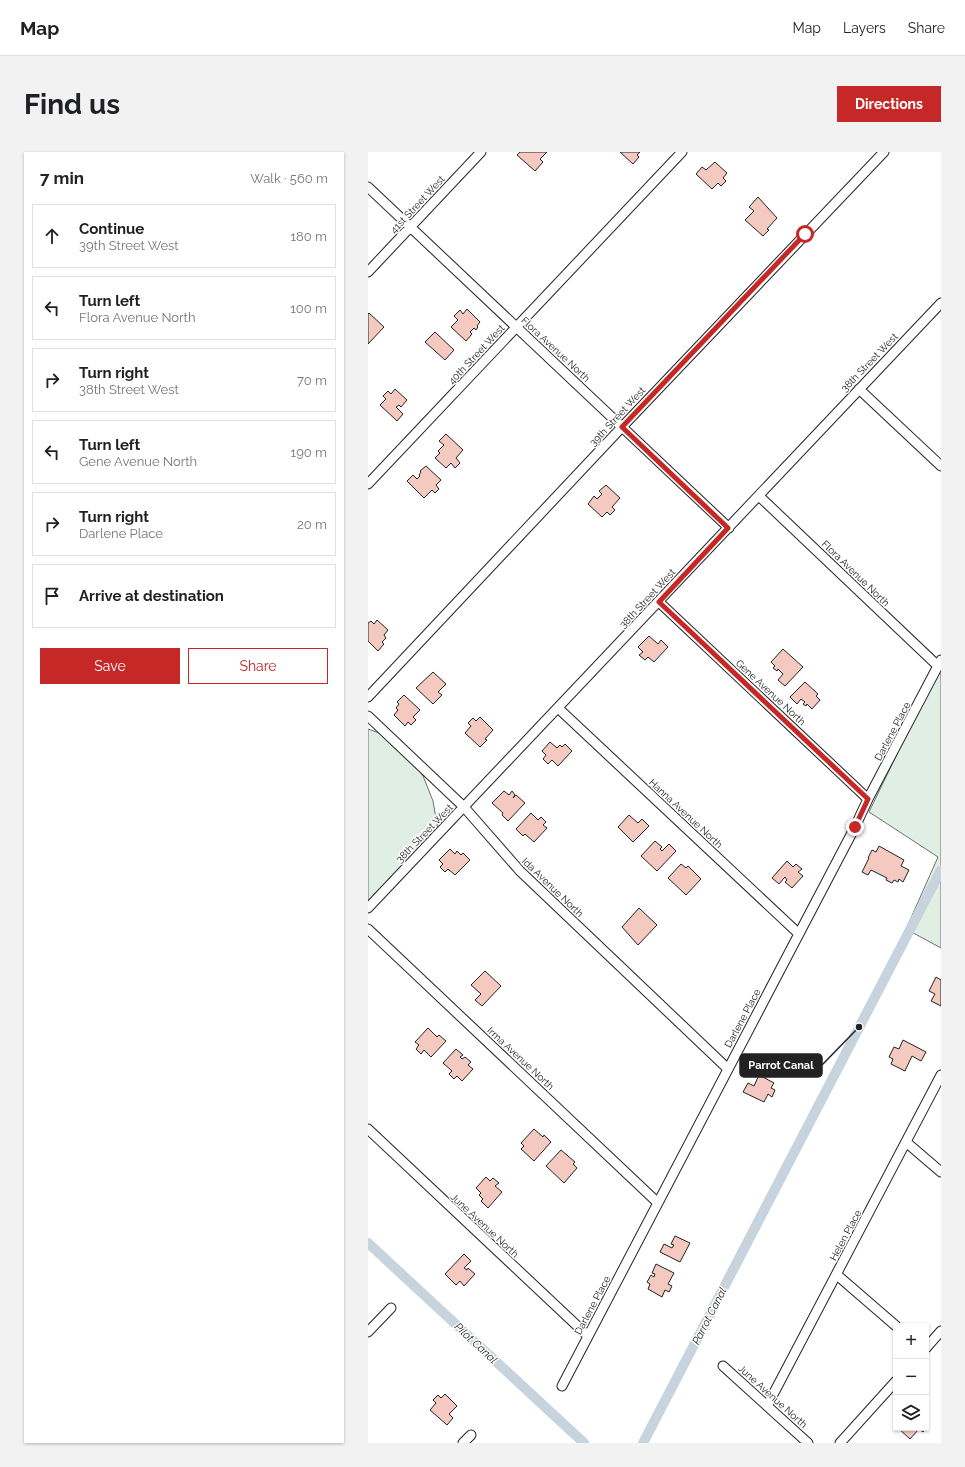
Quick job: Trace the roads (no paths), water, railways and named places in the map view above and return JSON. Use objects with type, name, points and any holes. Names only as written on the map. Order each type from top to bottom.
[{"type":"street","name":"41st Street West","points":[[368,272],[481,152]]},
{"type":"street","name":"40th Street West","points":[[368,484],[682,152]]},
{"type":"street","name":"39th Street West","points":[[368,697],[884,152]]},
{"type":"street","name":"Flora Avenue North","points":[[368,187],[728,528]]},
{"type":"street","name":"38th Street West","points":[[368,908],[659,602],[941,302]]},
{"type":"street","points":[[859,389],[941,466]]},
{"type":"street","name":"Flora Avenue North","points":[[759,496],[940,663]]},
{"type":"street","name":"Gene Avenue North","points":[[659,602],[868,799]]},
{"type":"street","name":"Darlene Place","points":[[562,1386],[940,663]]},
{"type":"street","name":"Hanna Avenue North","points":[[558,708],[799,934]]},
{"type":"street","name":"Ida Avenue North","points":[[368,716],[464,807],[520,871],[728,1069]]},
{"type":"street","name":"Irma Avenue North","points":[[368,929],[658,1202]]},
{"type":"street","name":"Helen Place","points":[[767,1406],[941,1075]]},
{"type":"street","name":"June Avenue North","points":[[368,1129],[588,1336]]},
{"type":"street","points":[[906,1142],[941,1172]]},
{"type":"street","points":[[837,1275],[893,1323]]},
{"type":"street","points":[[368,1332],[391,1308]]},
{"type":"street","points":[[929,1345],[941,1331]]},
{"type":"street","name":"June Avenue North","points":[[722,1366],[808,1443]]},
{"type":"street","points":[[840,1443],[893,1384]]},
{"type":"street","points":[[464,1443],[471,1435]]},
{"type":"waterway","name":"Parrot Canal","points":[[643,1443],[941,870]]},
{"type":"waterway","name":"Pilot Canal","points":[[368,1243],[584,1443]]},
{"type":"place","name":"Parrot Canal","points":[[859,1027]]}]
